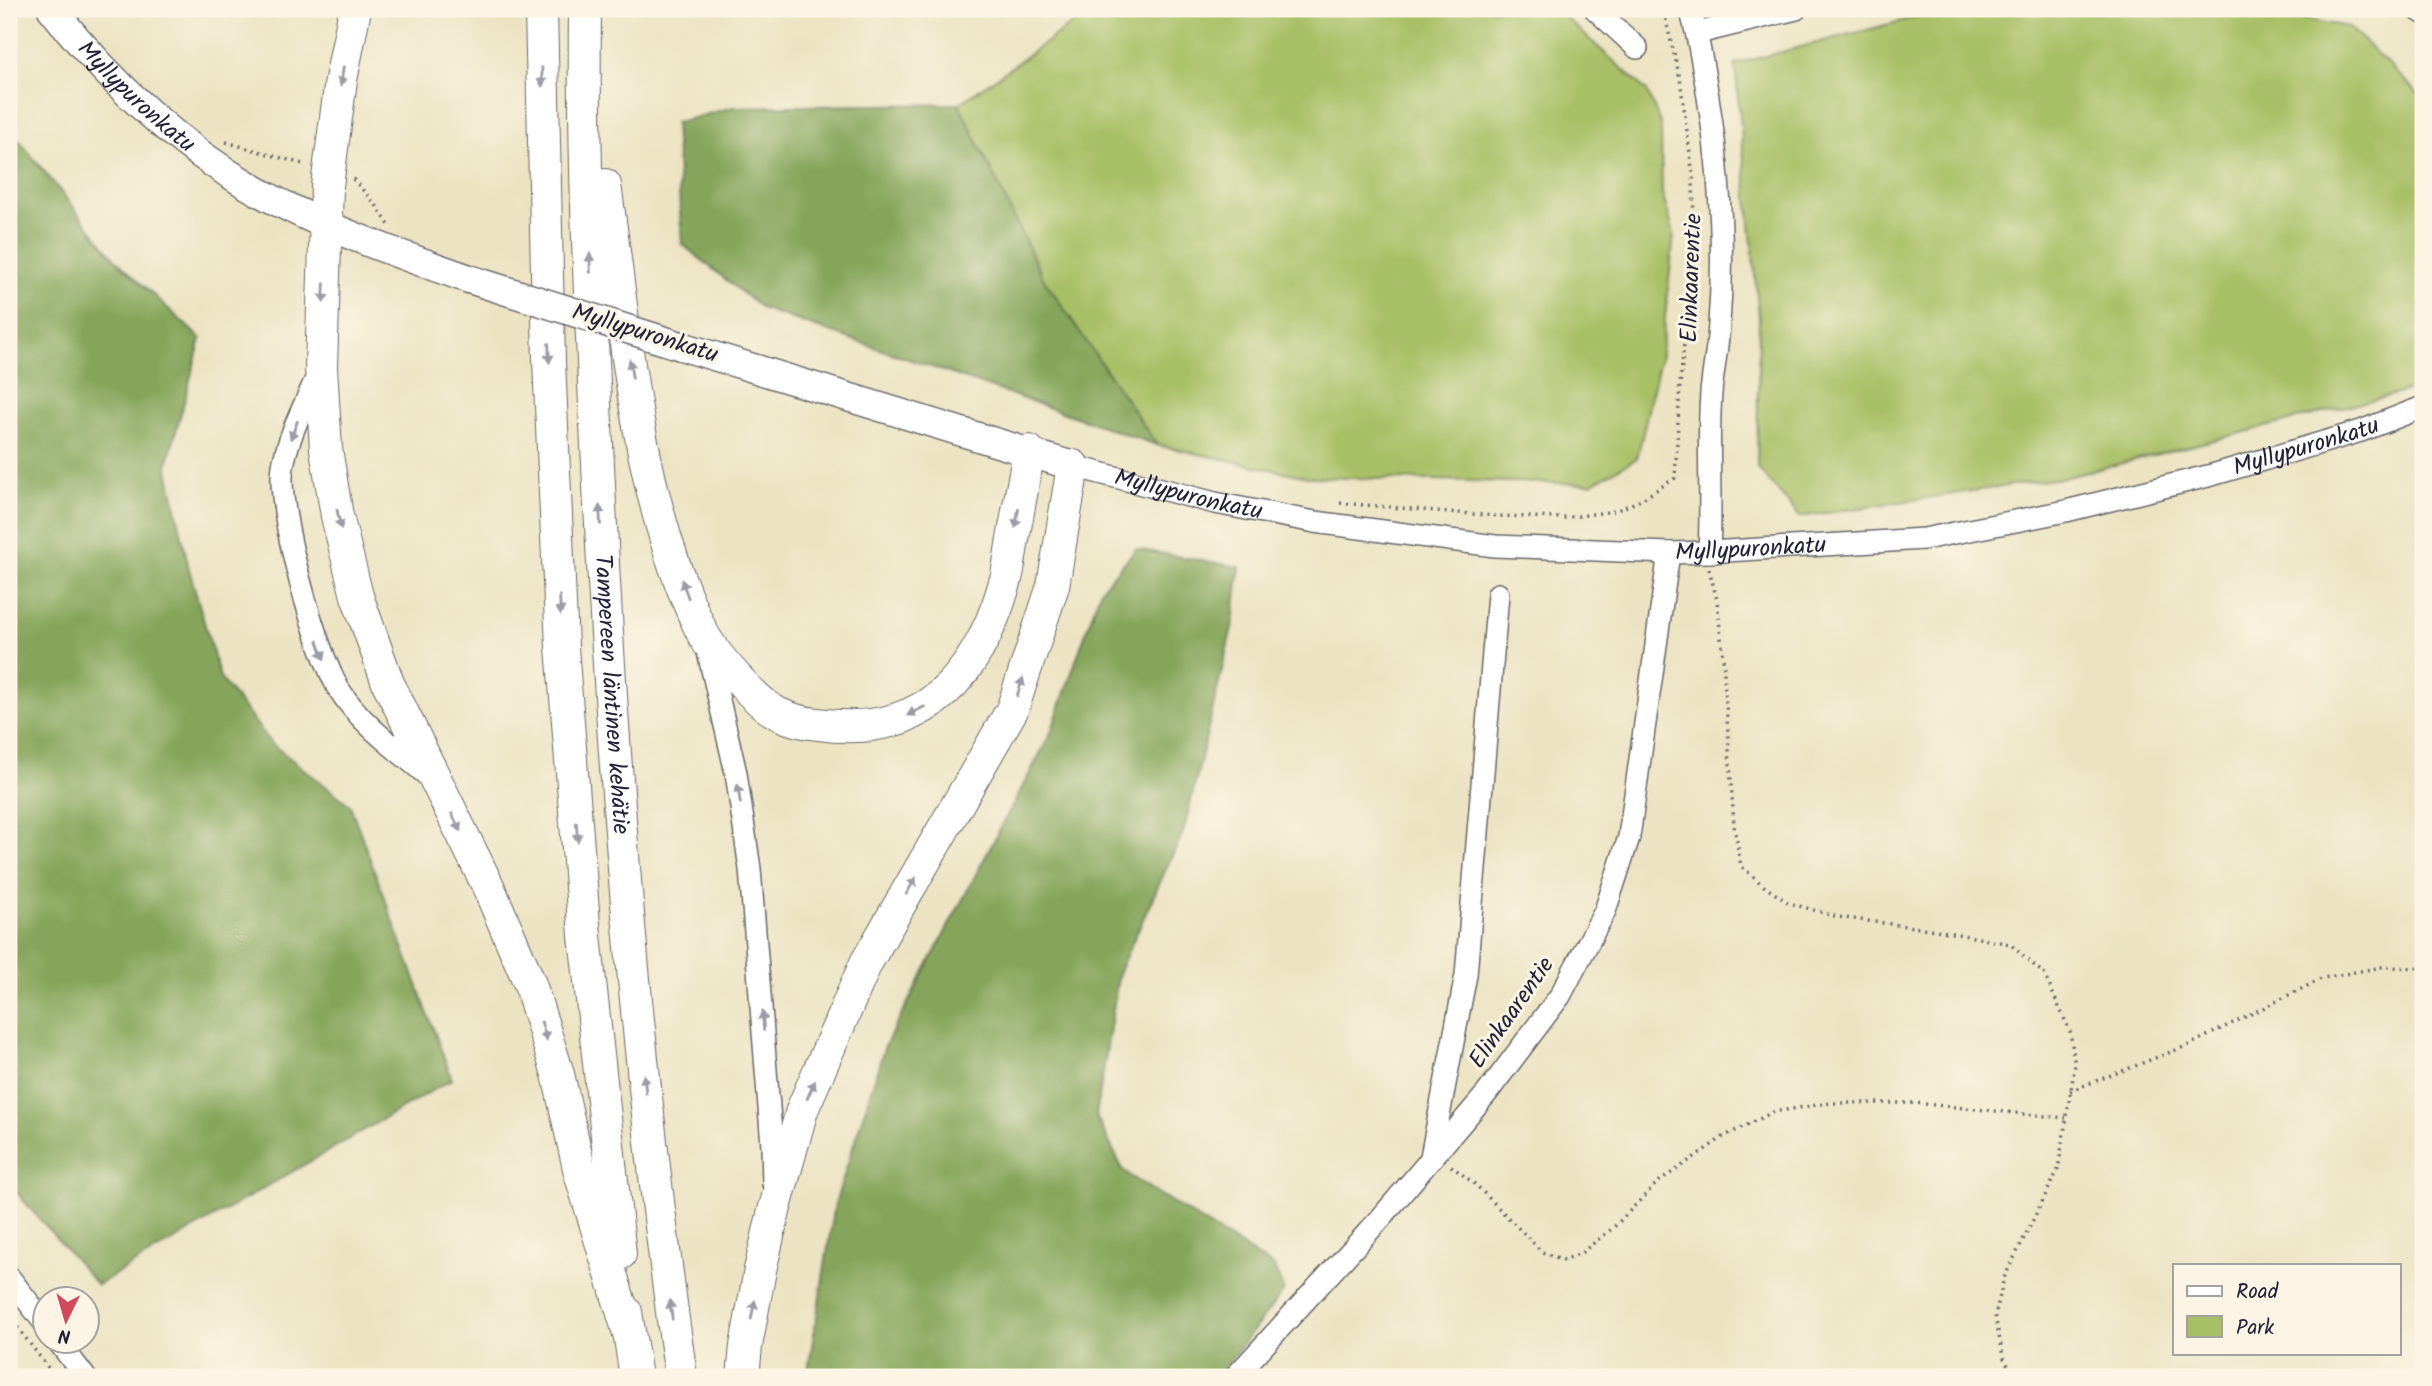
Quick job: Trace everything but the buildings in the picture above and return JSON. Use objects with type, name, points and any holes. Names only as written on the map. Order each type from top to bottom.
[{"type":"highway","points":[[355,9],[341,80],[329,170],[326,225],[321,367],[326,449],[337,516],[357,596],[388,683],[488,886],[530,984],[558,1074],[580,1173],[629,1334]]},
{"type":"highway","name":"Tampereen läntinen kehätie","points":[[541,9],[549,361],[562,647],[585,936],[636,1377]]},
{"type":"highway","name":"Tampereen läntinen kehätie","points":[[585,9],[593,363],[607,644],[629,934],[662,1245],[681,1377]]},
{"type":"highway","points":[[584,50],[645,460],[660,522],[704,635],[731,673],[776,712],[806,723],[842,728],[894,722],[924,707],[951,687],[990,628],[1005,583],[1029,451]]},
{"type":"highway","points":[[743,1377],[746,1346],[774,1211],[802,1110],[866,963],[1012,710],[1053,586],[1073,466]]},
{"type":"main road","name":"Myllypuronkatu","points":[[52,9],[74,37],[157,120],[216,165],[276,201],[326,225],[468,279],[1073,466]]},
{"type":"street","points":[[1595,9],[1637,48]]},
{"type":"street","name":"Elinkaarentie","points":[[1690,9],[1698,33],[1721,195],[1719,325],[1711,393],[1709,552]]},
{"type":"street","points":[[1698,33],[1796,9]]},
{"type":"street","points":[[2417,9],[2423,13]]},
{"type":"street","points":[[321,367],[292,433],[282,468],[285,513],[300,579],[322,655],[341,692],[364,720],[436,783]]},
{"type":"street","name":"Myllypuronkatu","points":[[1073,466],[1215,503],[1315,522],[1495,545],[1668,553],[1709,552],[1924,539],[2066,510],[2212,475],[2361,431],[2423,407]]},
{"type":"street","name":"Elinkaarentie","points":[[1235,1377],[1433,1157],[1521,1051],[1560,996],[1605,911],[1629,837],[1668,553]]},
{"type":"street","points":[[1433,1157],[1466,975],[1498,594]]},
{"type":"street","points":[[704,635],[736,774],[750,869],[772,1145],[774,1211]]},
{"type":"street","points":[[9,1277],[32,1307]]},
{"type":"street","points":[[68,1354],[85,1377]]},
{"type":"path","points":[[1335,503],[1496,516],[1564,518],[1615,511],[1675,478],[1693,255],[1693,176],[1680,78],[1663,9]]},
{"type":"path","points":[[221,140],[348,174],[360,185],[391,228]]},
{"type":"path","points":[[1709,552],[1709,575],[1717,600],[1723,657],[1734,826],[1741,866],[1789,903],[1838,917],[1936,930],[2010,944],[2044,974],[2070,1031],[2074,1065],[2058,1170],[2004,1278],[1996,1316],[2003,1356],[2014,1377]]},
{"type":"path","points":[[2070,1091],[2189,1045],[2323,978],[2382,967],[2423,968]]},
{"type":"path","points":[[1433,1157],[1475,1184],[1542,1252],[1564,1260],[1581,1254],[1613,1228],[1657,1183],[1723,1138],[1773,1111],[1830,1103],[1915,1104],[2066,1118]]},
{"type":"path","points":[[9,1316],[55,1377]]},
{"type":"green space","points":[[1093,9],[1556,9],[1647,91],[1661,125],[1662,193],[1674,234],[1661,354],[1637,458],[1591,484],[1308,477],[1157,445],[1043,278],[959,104]]},
{"type":"green space","points":[[1948,9],[2244,9],[2349,27],[2423,98],[2423,383],[2400,393],[2067,477],[1800,517],[1757,467],[1759,318],[1735,64]]},
{"type":"green space","points":[[959,104],[1043,278],[1157,445],[761,308],[682,244],[675,123],[733,107]]},
{"type":"green space","points":[[9,128],[116,260],[201,339],[167,465],[189,569],[220,678],[273,745],[350,805],[452,1079],[99,1284],[9,1184]]},
{"type":"green space","points":[[1136,549],[1240,567],[1233,623],[1184,830],[1119,971],[1096,1116],[1124,1172],[1274,1267],[1284,1290],[1218,1377],[807,1377],[835,1204],[885,1046],[1050,735],[1101,589]]}]
